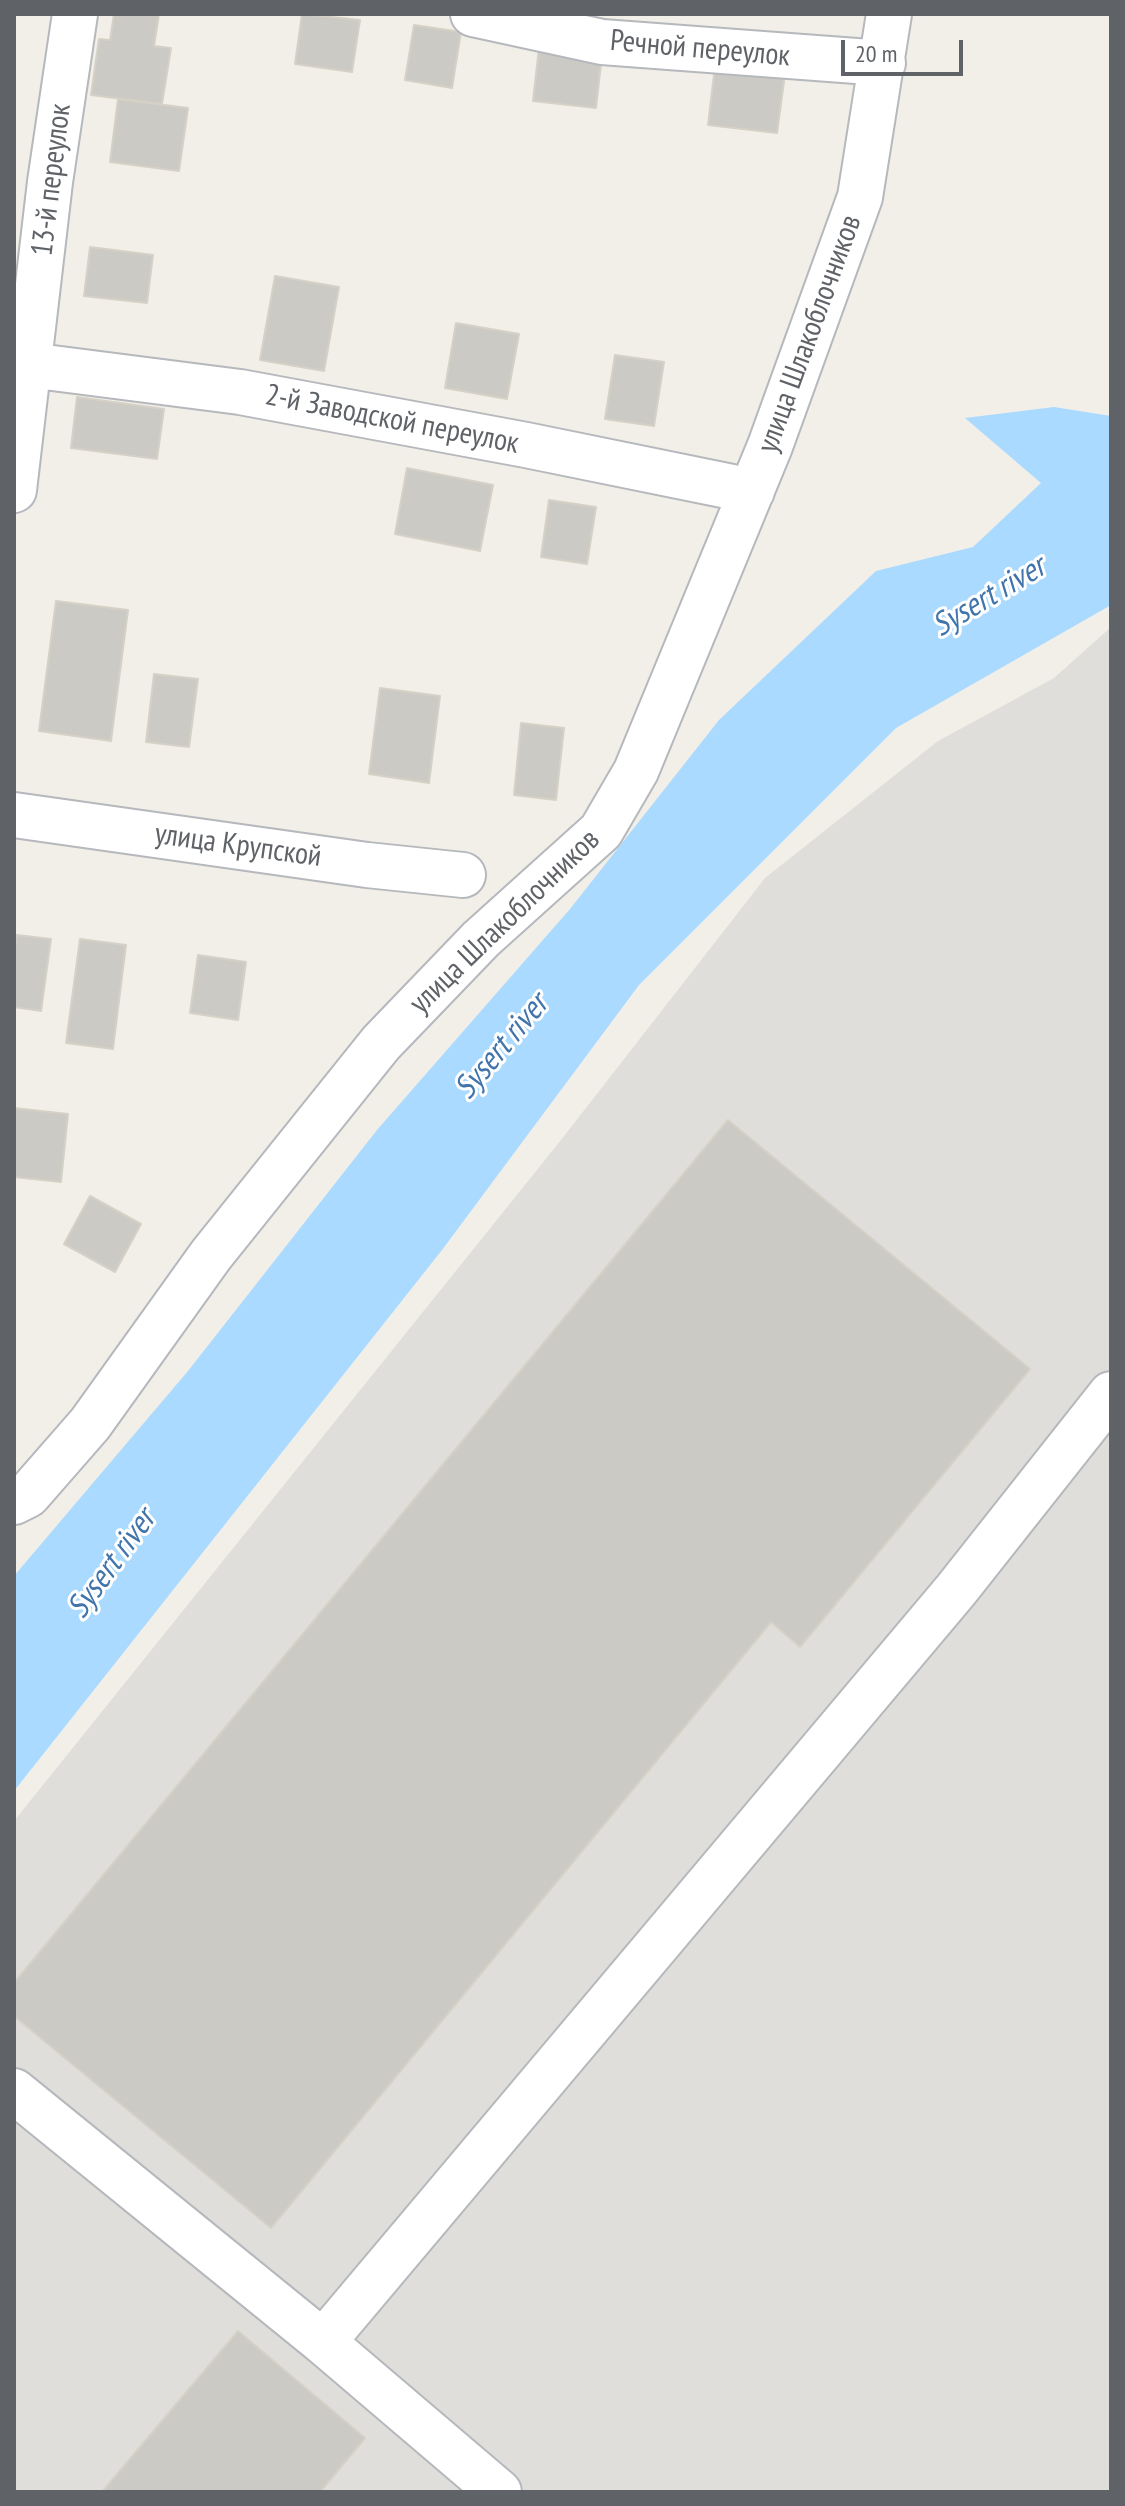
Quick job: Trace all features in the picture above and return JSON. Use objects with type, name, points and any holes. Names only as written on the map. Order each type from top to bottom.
[{"type":"street","name":"13-й переулок","points":[[14,490],[50,182],[75,14]]},
{"type":"street","name":"Речной переулок","points":[[473,14],[602,42],[883,63]]},
{"type":"street","name":"улица Шлакоблочников","points":[[14,1502],[28,1495],[90,1424],[211,1255],[381,1043],[481,939],[601,831],[636,771],[752,491],[860,197],[889,14]]},
{"type":"street","name":"2-й Заводской переулок","points":[[29,365],[240,392],[752,491]]},
{"type":"street","name":"улица Крупской","points":[[14,815],[352,863],[463,875]]},
{"type":"street","points":[[323,2342],[956,1590],[1111,1394]]},
{"type":"street","points":[[14,2091],[323,2342],[499,2492]]},
{"type":"shaded area","points":[[1111,627],[1111,2492],[14,2492],[14,1821],[561,1140],[765,878],[938,741],[1054,678]]},
{"type":"water","name":"Sysert river","points":[[1054,407],[1111,416],[1111,605],[896,728],[639,985],[442,1250],[14,1791],[14,1576],[188,1371],[377,1130],[570,909],[719,720],[876,571],[973,547],[1041,483],[965,418]]},
{"type":"building","points":[[114,14],[159,14],[154,46],[171,48],[162,104],[91,95],[99,39],[110,40]]},
{"type":"building","points":[[302,14],[360,20],[352,72],[295,64]]},
{"type":"building","points":[[414,25],[461,32],[452,88],[405,80]]},
{"type":"building","points":[[539,47],[602,55],[596,108],[533,101]]},
{"type":"building","points":[[715,66],[785,74],[777,133],[708,125]]},
{"type":"building","points":[[118,99],[188,108],[179,171],[110,162]]},
{"type":"building","points":[[90,247],[153,255],[147,303],[84,296]]},
{"type":"building","points":[[275,276],[339,287],[324,371],[260,360]]},
{"type":"building","points":[[456,323],[519,334],[507,399],[445,388]]},
{"type":"building","points":[[615,355],[664,362],[654,426],[605,419]]},
{"type":"building","points":[[77,397],[164,409],[157,459],[71,448]]},
{"type":"building","points":[[407,468],[493,485],[480,551],[395,534]]},
{"type":"building","points":[[549,500],[596,507],[587,564],[541,557]]},
{"type":"building","points":[[56,601],[128,610],[111,741],[39,731]]},
{"type":"building","points":[[154,674],[198,679],[189,747],[146,742]]},
{"type":"building","points":[[380,688],[440,696],[429,783],[369,774]]},
{"type":"building","points":[[521,723],[564,728],[556,800],[514,795]]},
{"type":"building","points":[[17,935],[51,939],[41,1011],[14,1007]]},
{"type":"building","points":[[80,939],[126,945],[113,1049],[66,1043]]},
{"type":"building","points":[[198,955],[246,962],[238,1020],[190,1013]]},
{"type":"building","points":[[14,1108],[68,1114],[61,1182],[14,1177]]},
{"type":"building","points":[[728,1120],[1030,1369],[800,1647],[771,1622],[271,2228],[14,2016],[14,1983]]},
{"type":"building","points":[[90,1196],[141,1224],[115,1272],[64,1244]]},
{"type":"building","points":[[238,2331],[365,2438],[320,2492],[102,2492]]}]
